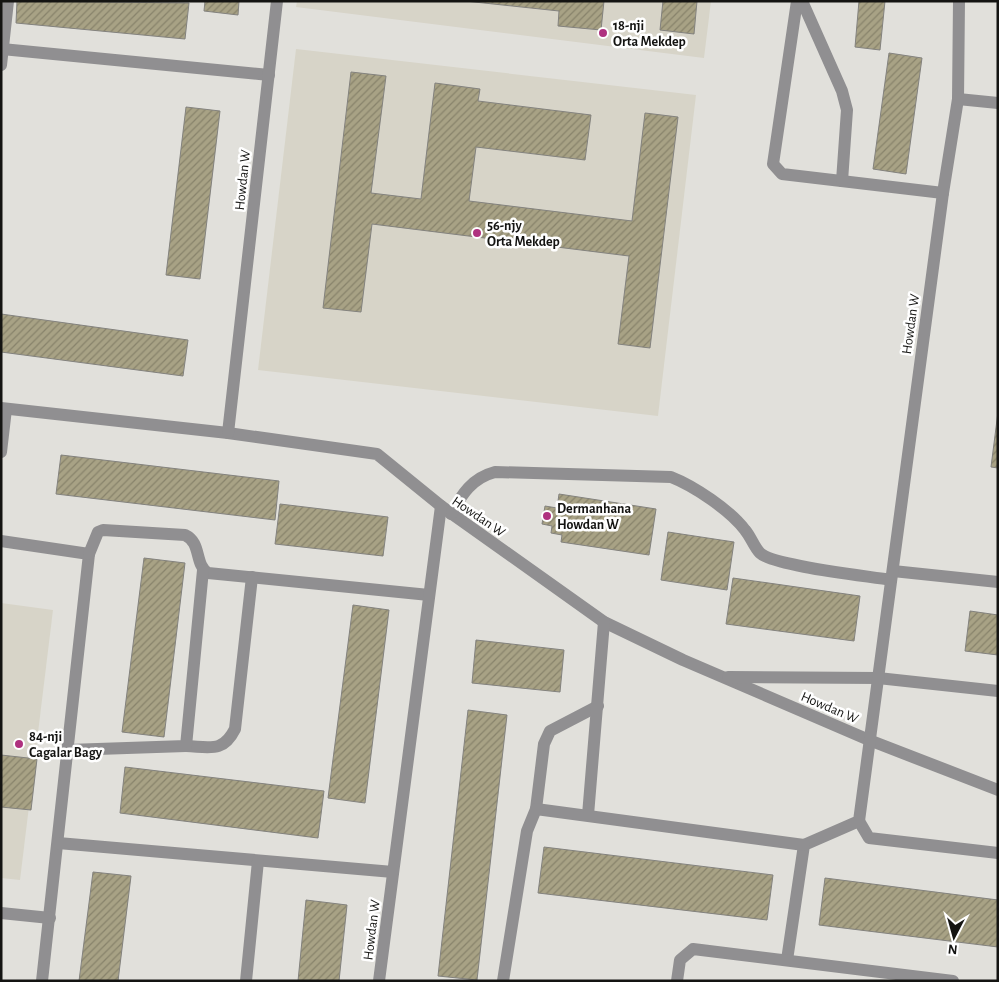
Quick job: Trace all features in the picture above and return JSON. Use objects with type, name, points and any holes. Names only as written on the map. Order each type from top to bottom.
[{"type":"street","points":[[1,65],[8,1]]},
{"type":"street","name":"Howdan W","points":[[228,433],[277,1]]},
{"type":"street","points":[[796,1],[773,164],[782,174],[943,193]]},
{"type":"street","points":[[802,1],[842,92],[847,110],[842,181]]},
{"type":"street","name":"Howdan W","points":[[859,822],[943,193],[958,99],[960,1]]},
{"type":"street","points":[[2,49],[269,75]]},
{"type":"street","points":[[958,99],[998,103]]},
{"type":"street","points":[[1,452],[4,408],[228,433],[377,454],[446,510],[481,476],[495,472],[671,476],[689,484],[732,518],[744,529],[761,554],[780,561],[892,576],[998,582]]},
{"type":"street","name":"Howdan W","points":[[379,981],[429,595],[446,510],[604,622],[722,677],[869,740],[998,790]]},
{"type":"street","points":[[42,981],[90,554],[98,532],[103,530],[185,535],[195,544],[203,570],[186,746]]},
{"type":"street","points":[[1,541],[90,554]]},
{"type":"street","points":[[203,570],[208,573],[429,595]]},
{"type":"street","points":[[68,750],[223,746],[230,740],[236,729],[252,577]]},
{"type":"street","points":[[588,815],[604,622]]},
{"type":"street","points":[[722,677],[878,678],[998,690]]},
{"type":"street","points":[[503,981],[527,831],[536,809],[544,744],[550,730],[598,706]]},
{"type":"street","points":[[536,809],[804,845],[859,822],[869,838],[998,853]]},
{"type":"street","points":[[58,843],[393,872]]},
{"type":"street","points":[[787,960],[804,845]]},
{"type":"street","points":[[246,981],[258,861]]},
{"type":"street","points":[[1,913],[50,918]]},
{"type":"street","points":[[677,981],[680,960],[693,949],[953,981]]},
{"type":"shaded area","name":"18-nji Orta Mekdep","points":[[297,1],[711,1],[704,58],[296,7]]},
{"type":"shaded area","name":"56-njy Orta Mekdep","points":[[296,49],[696,95],[658,416],[258,370]]},
{"type":"shaded area","name":"84-nji Cagalar Bagy","points":[[1,603],[53,610],[20,880],[1,878]]},
{"type":"building","points":[[17,1],[189,3],[185,39],[16,23]]},
{"type":"building","points":[[205,1],[239,1],[238,15],[204,11]]},
{"type":"building","name":"18-nji Orta Mekdep","points":[[465,1],[604,1],[601,30],[558,26],[559,11]]},
{"type":"building","name":"18-nji Orta Mekdep","points":[[663,1],[697,1],[694,34],[660,30]]},
{"type":"building","points":[[859,1],[885,1],[880,50],[855,47]]},
{"type":"building","points":[[889,53],[922,58],[906,174],[873,169]]},
{"type":"building","points":[[351,72],[386,76],[371,193],[421,199],[435,83],[480,89],[478,101],[591,115],[585,160],[476,147],[469,201],[632,221],[645,113],[678,117],[650,348],[618,344],[629,256],[372,224],[361,312],[323,308]]},
{"type":"building","points":[[186,107],[220,111],[200,279],[166,275]]},
{"type":"building","points":[[1,314],[188,340],[183,376],[1,352]]},
{"type":"building","points":[[998,412],[998,468],[991,467]]},
{"type":"building","points":[[61,455],[279,481],[275,520],[56,494]]},
{"type":"building","points":[[559,494],[656,509],[649,555],[561,542],[562,535],[551,533],[552,526],[542,524],[545,506],[557,508]]},
{"type":"building","points":[[280,504],[388,517],[383,556],[275,544]]},
{"type":"building","points":[[668,532],[734,542],[727,590],[661,580]]},
{"type":"building","points":[[144,558],[185,563],[164,737],[122,732]]},
{"type":"building","points":[[733,578],[860,596],[854,641],[726,624]]},
{"type":"building","points":[[353,605],[389,610],[365,803],[328,798]]},
{"type":"building","points":[[970,611],[998,615],[998,655],[965,651]]},
{"type":"building","points":[[476,640],[564,650],[560,692],[472,683]]},
{"type":"building","points":[[468,710],[507,715],[477,980],[438,976]]},
{"type":"building","points":[[1,755],[37,759],[31,810],[1,807]]},
{"type":"building","points":[[125,767],[324,791],[318,838],[120,813]]},
{"type":"building","points":[[544,847],[773,875],[767,920],[538,893]]},
{"type":"building","points":[[93,872],[131,876],[118,981],[79,981]]},
{"type":"building","points":[[825,878],[998,900],[998,947],[819,925]]},
{"type":"building","points":[[306,900],[347,905],[339,981],[298,981]]},
{"type":"place","name":"18-nji Orta Mekdep","points":[[603,33]]},
{"type":"place","name":"56-njy Orta Mekdep","points":[[477,233]]},
{"type":"place","name":"Dermanhana Howdan W","points":[[547,516]]},
{"type":"place","name":"84-nji Cagalar Bagy","points":[[19,744]]}]
